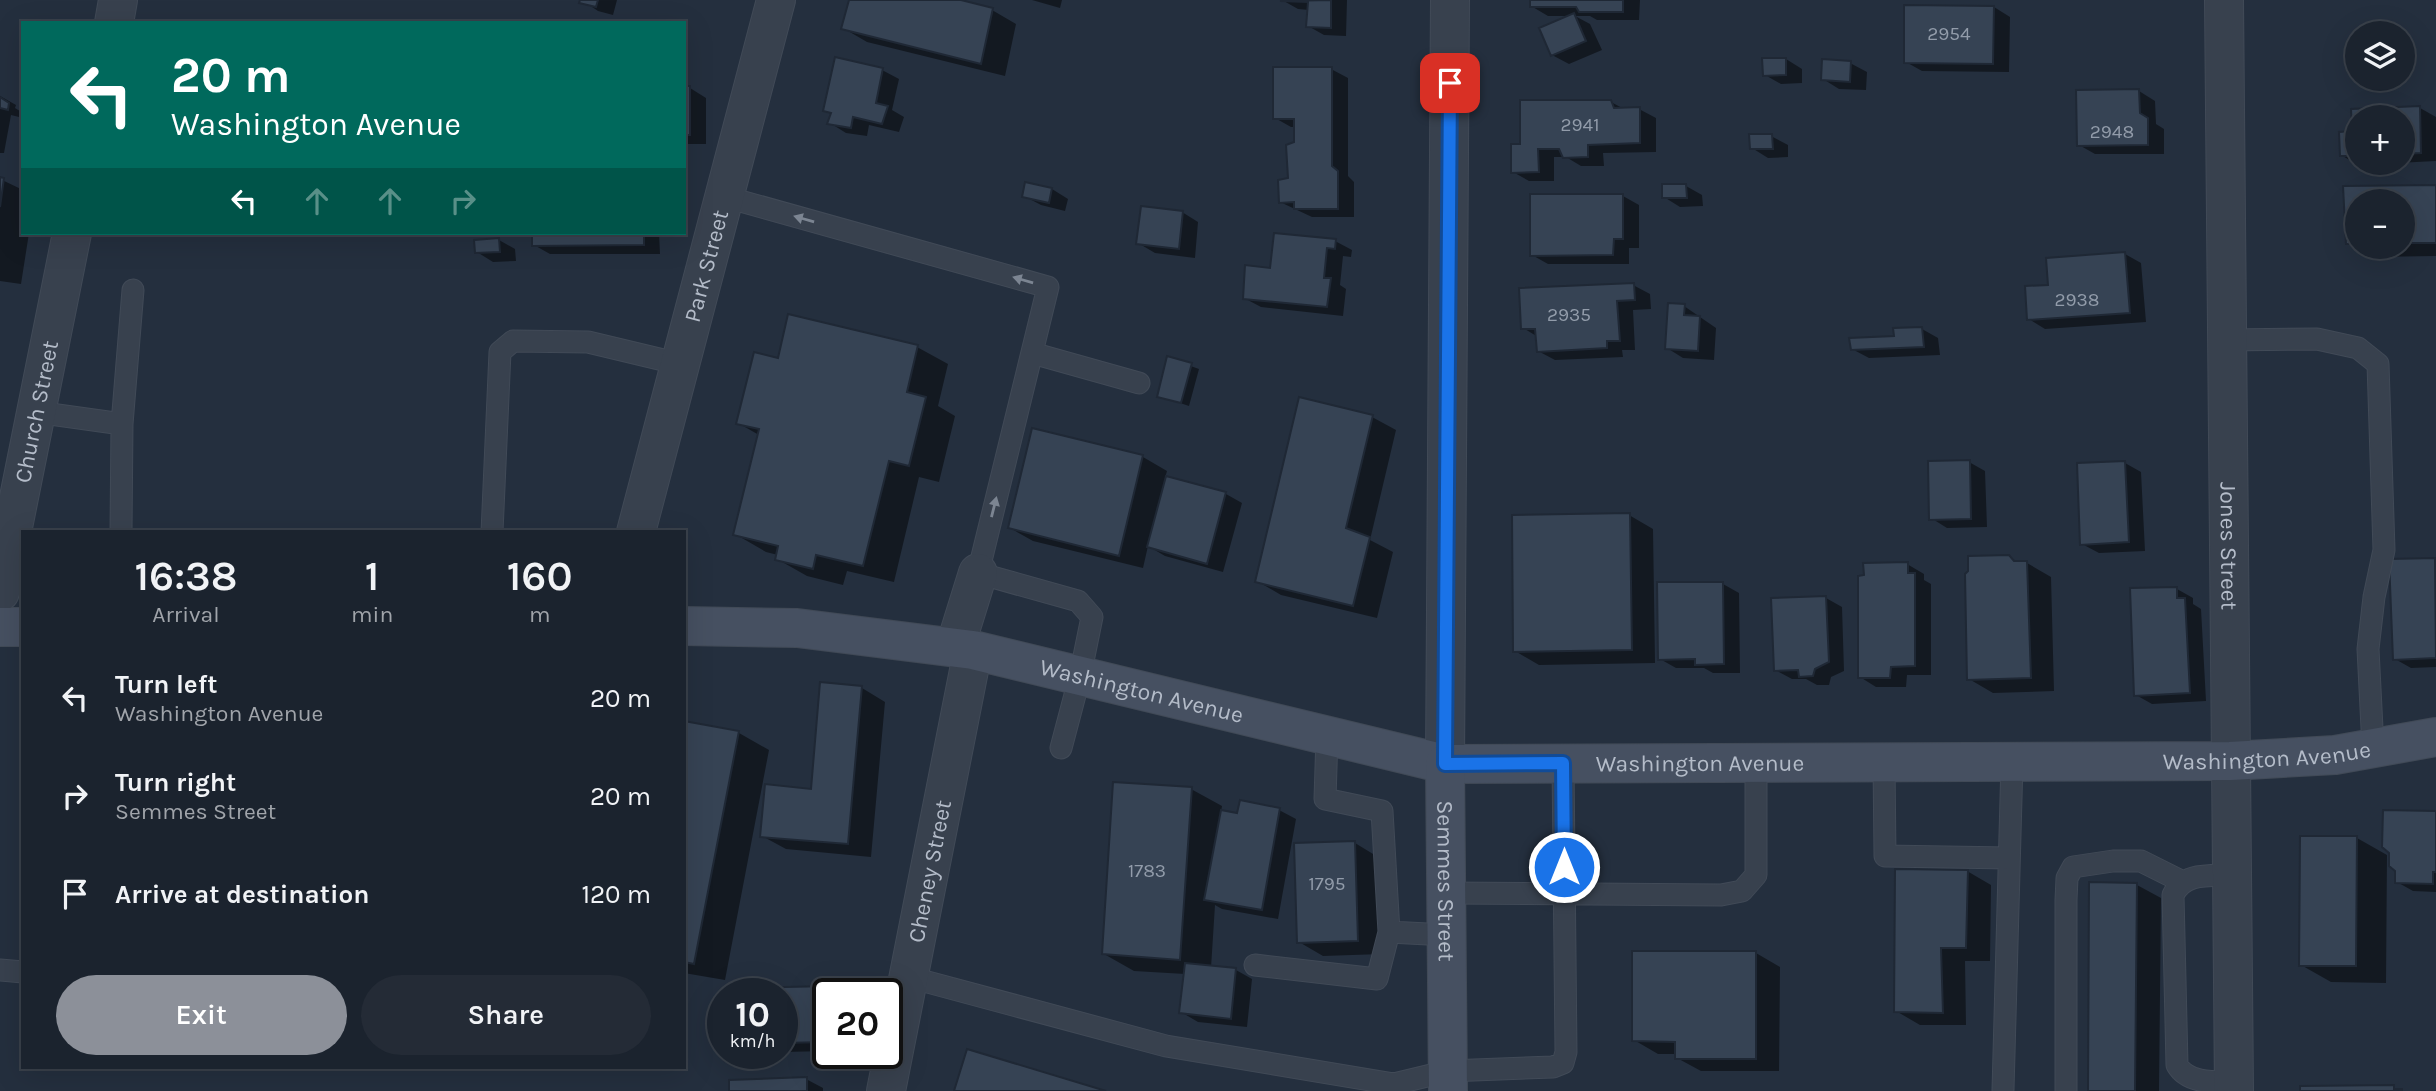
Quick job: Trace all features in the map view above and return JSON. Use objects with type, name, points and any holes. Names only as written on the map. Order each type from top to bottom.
[{"type":"street","points":[[114,21],[118,0]]},
{"type":"street","name":"Park Street","points":[[637,530],[776,0]]},
{"type":"street","name":"Semmes Street","points":[[1448,1081],[1445,764],[1450,0]]},
{"type":"street","name":"Jones Street","points":[[2224,0],[2234,1087]]},
{"type":"street","name":"Church Street","points":[[0,592],[72,235]]},
{"type":"street","name":"Cheney Street","points":[[886,1091],[909,976],[978,573]]},
{"type":"street","name":"Washington Avenue","points":[[686,626],[797,628],[964,649],[1445,764],[2230,761],[2335,755],[2436,737]]},
{"type":"street","points":[[0,627],[21,627]]},
{"type":"lane","points":[[726,197],[1048,287],[978,573],[1079,601],[1092,617],[1061,748]]},
{"type":"lane","points":[[121,530],[122,424],[133,290]]},
{"type":"lane","points":[[2226,340],[2317,339],[2358,348],[2378,364],[2384,550],[2374,597],[2368,649],[2373,748]]},
{"type":"lane","points":[[492,530],[500,352],[513,341],[588,342],[680,364]]},
{"type":"lane","points":[[1031,353],[1139,383]]},
{"type":"lane","points":[[36,412],[122,424]]},
{"type":"lane","points":[[1255,965],[1377,979],[1390,932],[1382,811],[1325,799],[1327,736]]},
{"type":"lane","points":[[1446,893],[1721,895],[1742,891],[1756,875],[1756,762]]},
{"type":"lane","points":[[1884,762],[1885,856],[2009,858]]},
{"type":"lane","points":[[2003,1090],[2012,762]]},
{"type":"lane","points":[[909,976],[1166,1046],[1394,1084],[1448,1081],[1553,1067],[1563,1063],[1566,1052],[1563,763]]},
{"type":"lane","points":[[2066,1091],[2066,900],[2069,872],[2073,867],[2086,865],[2141,861],[2181,881]]},
{"type":"lane","points":[[2231,875],[2190,877],[2181,881],[2173,894],[2177,1065],[2186,1076],[2234,1087]]},
{"type":"lane","points":[[1390,932],[1447,935]]},
{"type":"lane","points":[[0,970],[21,972]]},
{"type":"building","points":[[580,0],[598,0],[596,7],[579,3]]},
{"type":"building","points":[[849,0],[961,0],[993,8],[981,64],[841,29]]},
{"type":"building","points":[[1331,0],[1331,28],[1306,27],[1308,2],[1280,1]]},
{"type":"building","points":[[1530,0],[1623,0],[1623,12],[1579,12],[1576,7],[1530,7]]},
{"type":"building","points":[[1904,5],[1994,6],[1993,64],[1904,63]]},
{"type":"building","points":[[1574,13],[1586,41],[1551,56],[1539,28]]},
{"type":"building","points":[[835,57],[883,68],[876,103],[888,106],[882,124],[853,117],[851,128],[827,124],[831,113],[823,111]]},
{"type":"building","points":[[1762,58],[1786,58],[1786,75],[1763,76]]},
{"type":"building","points":[[1822,59],[1851,61],[1850,82],[1821,80]]},
{"type":"building","points":[[1273,67],[1332,67],[1332,166],[1338,171],[1338,209],[1294,209],[1294,202],[1279,203],[1278,180],[1288,178],[1286,145],[1294,142],[1294,119],[1273,119]]},
{"type":"building","points":[[686,86],[690,86],[690,135],[686,135]]},
{"type":"building","points":[[2139,89],[2140,113],[2148,118],[2148,145],[2077,146],[2076,90]]},
{"type":"building","points":[[0,97],[9,103],[8,110],[0,108]]},
{"type":"building","points":[[1520,100],[1611,100],[1614,108],[1640,107],[1640,143],[1588,145],[1588,157],[1563,158],[1559,149],[1538,149],[1539,172],[1511,173],[1511,144],[1520,144]]},
{"type":"building","points":[[2415,106],[2420,106],[2421,153],[2415,153]]},
{"type":"building","points":[[2339,132],[2345,132],[2345,156],[2340,156]]},
{"type":"building","points":[[1749,134],[1772,134],[1773,149],[1750,149]]},
{"type":"building","points":[[0,177],[4,178],[0,207]]},
{"type":"building","points":[[1025,182],[1052,188],[1049,203],[1022,197]]},
{"type":"building","points":[[1662,184],[1686,184],[1687,198],[1662,198]]},
{"type":"building","points":[[2436,185],[2436,243],[2415,243],[2415,189],[2345,189],[2345,225],[2343,186]]},
{"type":"building","points":[[1530,194],[1623,194],[1623,239],[1614,239],[1613,255],[1530,256]]},
{"type":"building","points":[[1141,206],[1183,211],[1179,249],[1136,244]]},
{"type":"building","points":[[1274,233],[1336,239],[1335,249],[1327,248],[1324,278],[1331,278],[1327,307],[1243,299],[1245,265],[1270,268]]},
{"type":"building","points":[[532,235],[644,235],[644,245],[532,246]]},
{"type":"building","points":[[499,238],[500,252],[475,253],[474,240]]},
{"type":"building","points":[[2125,252],[2130,313],[2027,320],[2025,286],[2048,285],[2046,258]]},
{"type":"building","points":[[1634,283],[1635,300],[1617,301],[1620,341],[1607,341],[1607,348],[1537,352],[1535,329],[1521,329],[1519,288]]},
{"type":"building","points":[[1668,303],[1685,304],[1684,315],[1700,316],[1698,351],[1665,349]]},
{"type":"building","points":[[788,314],[918,345],[907,392],[926,397],[909,466],[889,461],[863,566],[816,555],[813,569],[775,560],[778,546],[733,535],[759,429],[736,424],[754,352],[778,358]]},
{"type":"building","points":[[1922,327],[1924,347],[1851,350],[1849,338],[1894,336],[1893,328]]},
{"type":"building","points":[[1167,356],[1192,363],[1181,403],[1157,397]]},
{"type":"building","points":[[1299,397],[1373,415],[1346,528],[1370,537],[1353,606],[1255,582]]},
{"type":"building","points":[[1032,428],[1143,455],[1119,556],[1008,528]]},
{"type":"building","points":[[1970,460],[1971,519],[1929,520],[1928,461]]},
{"type":"building","points":[[2125,461],[2129,542],[2080,545],[2077,463]]},
{"type":"building","points":[[1166,476],[1226,492],[1207,564],[1147,547]]},
{"type":"building","points":[[1630,513],[1632,650],[1513,652],[1512,515]]},
{"type":"building","points":[[2009,555],[2014,561],[2027,561],[2031,678],[1967,680],[1965,574],[1968,571],[1968,556]]},
{"type":"building","points":[[2435,558],[2436,658],[2393,660],[2389,559]]},
{"type":"building","points":[[1908,562],[1908,573],[1915,573],[1915,666],[1891,667],[1890,678],[1858,678],[1858,576],[1864,575],[1863,563]]},
{"type":"building","points":[[1657,582],[1723,582],[1724,664],[1695,665],[1695,659],[1658,660]]},
{"type":"building","points":[[2177,587],[2177,598],[2185,598],[2190,693],[2134,696],[2130,588]]},
{"type":"building","points":[[1826,596],[1829,662],[1815,669],[1813,676],[1799,677],[1798,670],[1774,671],[1771,598]]},
{"type":"building","points":[[820,682],[862,686],[848,844],[760,837],[765,784],[811,789]]},
{"type":"building","points":[[686,721],[739,731],[694,964],[686,962]]},
{"type":"building","points":[[1113,782],[1192,787],[1180,960],[1102,954]]},
{"type":"building","points":[[1240,800],[1280,808],[1262,910],[1204,900],[1221,810],[1237,813]]},
{"type":"building","points":[[2383,810],[2436,811],[2436,872],[2433,872],[2433,884],[2395,883],[2395,871],[2389,866],[2389,853],[2382,847]]},
{"type":"building","points":[[2300,836],[2357,836],[2356,966],[2299,966]]},
{"type":"building","points":[[1355,841],[1358,941],[1297,943],[1294,843]]},
{"type":"building","points":[[1895,869],[1968,870],[1966,948],[1941,948],[1943,1013],[1894,1012]]},
{"type":"building","points":[[2089,882],[2137,883],[2135,1091],[2088,1091]]},
{"type":"building","points":[[1632,951],[1756,951],[1756,1059],[1675,1059],[1675,1042],[1632,1041]]},
{"type":"building","points":[[1185,963],[1236,968],[1231,1019],[1179,1013]]},
{"type":"building","points":[[812,986],[812,1042],[798,1043],[798,987]]},
{"type":"building","points":[[967,1049],[1106,1091],[954,1091]]},
{"type":"building","points":[[807,1077],[807,1091],[729,1091],[729,1080]]},
{"type":"building","points":[[2394,1085],[2394,1089],[2402,1091],[2300,1091],[2300,1086]]},
{"type":"route","points":[[1450,83],[1445,764],[1563,763],[1564,867]]}]
